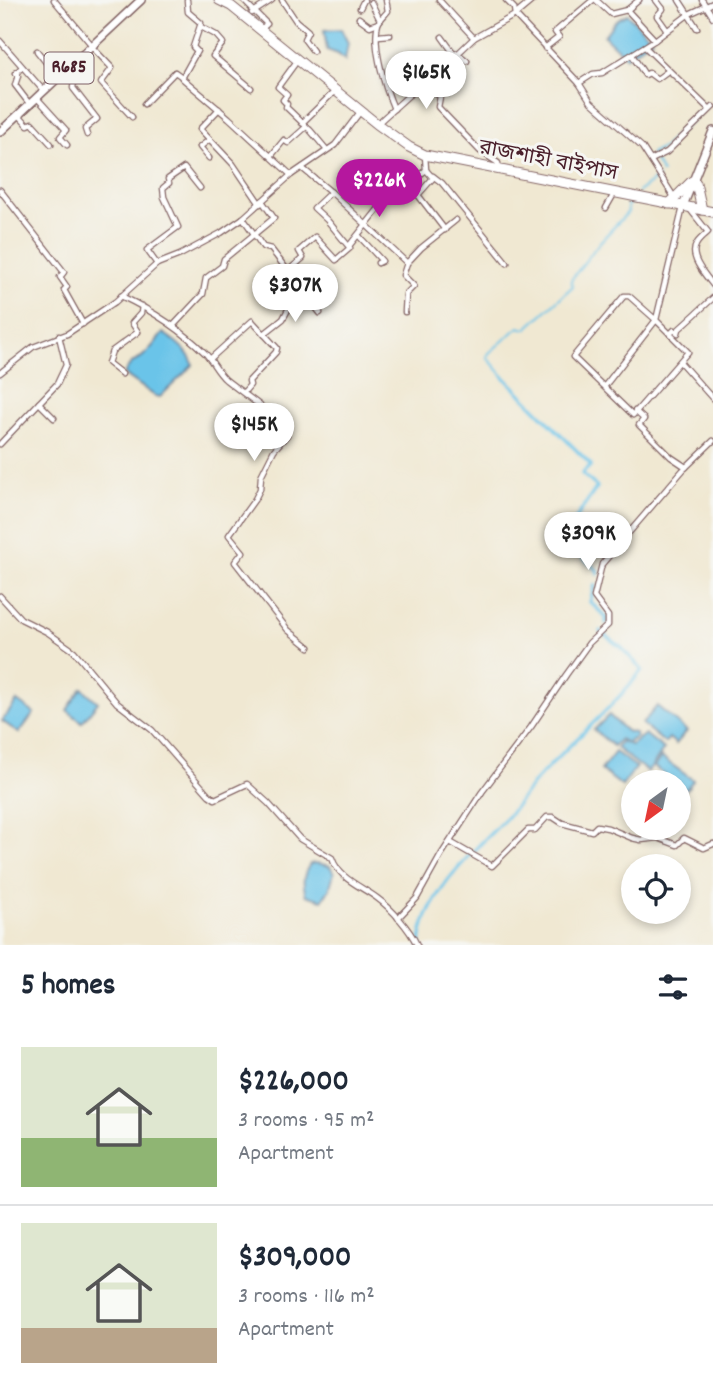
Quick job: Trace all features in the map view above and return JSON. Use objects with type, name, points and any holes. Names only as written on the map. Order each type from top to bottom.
[{"type":"highway","name":"রাজশাহী বাইপাস","points":[[219,0],[250,15],[260,29],[360,112],[409,147],[425,155],[615,193],[672,201],[686,207],[713,212]]},
{"type":"highway","points":[[672,201],[694,182],[702,210]]},
{"type":"main road","name":"R685","points":[[91,45],[136,0]]},
{"type":"main road","name":"R685","points":[[0,130],[141,0]]},
{"type":"main road","name":"R685","points":[[0,130],[69,65]]},
{"type":"main road","points":[[686,207],[713,131]]},
{"type":"main road","points":[[694,182],[713,138]]},
{"type":"street","points":[[54,0],[112,68],[101,83],[132,117]]},
{"type":"street","points":[[181,77],[197,51],[193,47],[201,27],[201,23],[188,12],[187,0]]},
{"type":"street","points":[[243,0],[250,15],[264,2],[272,0]]},
{"type":"street","points":[[282,0],[296,21],[308,32],[304,39],[313,51]]},
{"type":"street","points":[[360,8],[365,0]]},
{"type":"street","points":[[359,18],[370,26],[379,21],[387,13],[386,0]]},
{"type":"street","points":[[439,0],[474,38]]},
{"type":"street","points":[[506,0],[514,8],[515,15],[579,83],[592,102],[642,147],[660,175],[672,201]]},
{"type":"street","points":[[377,124],[474,38],[515,15],[533,0]]},
{"type":"street","points":[[545,48],[559,37],[555,32],[594,0],[611,14],[626,10],[639,0]]},
{"type":"street","points":[[656,0],[663,9],[657,16],[667,30]]},
{"type":"street","points":[[679,0],[697,28]]},
{"type":"street","points":[[702,0],[713,17]]},
{"type":"street","points":[[371,2],[379,21],[379,64],[394,109]]},
{"type":"street","points":[[579,83],[593,74],[602,73],[645,47],[689,14],[713,3]]},
{"type":"street","points":[[626,10],[655,40]]},
{"type":"street","points":[[201,27],[216,35],[223,43],[213,57],[251,88]]},
{"type":"street","points":[[378,36],[390,35]]},
{"type":"street","points":[[442,37],[456,54],[467,61]]},
{"type":"street","points":[[0,41],[41,89]]},
{"type":"street","points":[[645,47],[711,108],[667,152],[651,160]]},
{"type":"street","points":[[37,51],[56,75]]},
{"type":"street","points":[[632,55],[645,75],[649,73],[657,79],[668,70]]},
{"type":"street","points":[[298,60],[278,86],[287,95],[283,100],[287,104],[286,107],[326,149]]},
{"type":"street","points":[[69,65],[75,72],[73,88],[97,119],[85,129],[87,135]]},
{"type":"street","points":[[22,67],[16,73],[18,76],[15,85],[28,102]]},
{"type":"street","points":[[409,67],[440,97],[438,107],[480,151],[498,163],[499,171]]},
{"type":"street","points":[[144,104],[175,72],[290,175]]},
{"type":"street","points":[[271,156],[284,140],[288,142],[335,91]]},
{"type":"street","points":[[37,98],[66,130],[60,137],[67,145]]},
{"type":"street","points":[[174,325],[203,294],[206,278],[274,218],[241,174],[200,130],[219,109]]},
{"type":"street","points":[[0,373],[33,346],[83,324],[121,296],[157,264],[180,255],[243,218],[290,175],[341,139],[360,112]]},
{"type":"street","points":[[19,115],[29,125],[32,123],[51,144]]},
{"type":"street","points":[[209,140],[200,147],[209,158]]},
{"type":"street","points":[[425,155],[426,170],[443,183],[507,263]]},
{"type":"street","points":[[157,264],[147,250],[178,227],[164,197],[163,188],[169,183],[168,179],[184,168],[200,188]]},
{"type":"street","points":[[302,168],[407,264]]},
{"type":"street","points":[[288,271],[303,258],[299,251],[315,237],[336,260],[350,248],[364,229],[365,223],[394,193],[413,183],[426,170]]},
{"type":"street","points":[[433,176],[418,195],[445,229]]},
{"type":"street","points":[[0,190],[64,272],[60,277],[67,287],[64,289],[65,293],[83,324]]},
{"type":"street","points":[[331,192],[314,208],[349,246]]},
{"type":"street","points":[[606,208],[615,193]]},
{"type":"street","points":[[686,207],[708,232],[695,245],[694,253],[701,271],[713,285]]},
{"type":"street","points":[[604,387],[656,320],[686,207]]},
{"type":"street","points":[[243,218],[263,247],[271,249],[320,313]]},
{"type":"street","points":[[405,312],[406,294],[414,286],[402,275],[407,264],[421,248],[456,220]]},
{"type":"street","points":[[359,236],[382,261],[378,263]]},
{"type":"street","points":[[264,334],[283,318],[293,300],[303,290]]},
{"type":"street","points":[[121,296],[174,325],[210,359],[225,379],[285,427],[287,435],[274,450],[261,476],[260,489],[255,499],[229,535],[243,552],[235,562],[288,630],[309,647]]},
{"type":"street","points":[[624,296],[629,296],[670,334],[688,352],[632,415],[573,357],[624,296]]},
{"type":"street","points":[[670,334],[674,330],[678,333],[679,329],[713,298]]},
{"type":"street","points":[[122,374],[108,363],[112,351],[138,332],[132,323],[141,313],[142,306]]},
{"type":"street","points":[[210,359],[252,321],[277,348],[249,381],[250,385],[244,392]]},
{"type":"street","points":[[0,444],[57,384],[66,365],[59,336]]},
{"type":"street","points":[[680,362],[713,399]]},
{"type":"street","points":[[39,403],[54,418]]},
{"type":"street","points":[[635,411],[644,419],[639,425],[671,457],[686,467]]},
{"type":"street","points":[[398,918],[417,898],[482,792],[589,643],[608,625],[610,619],[594,597],[602,564],[686,467],[713,441]]},
{"type":"street","points":[[0,596],[21,619],[47,632],[74,651],[117,703],[160,738],[209,795],[215,799],[247,784],[300,839],[332,859],[336,869],[345,878],[380,900],[398,918],[417,945]]},
{"type":"street","points":[[450,842],[492,866],[528,830],[536,830],[547,817],[592,831],[597,826],[608,828],[640,840],[658,838],[677,845],[684,838],[704,848],[713,844]]},
{"type":"water","points":[[627,14],[652,39],[626,57],[604,36],[616,20]]},
{"type":"water","points":[[341,29],[348,43],[345,60],[327,50],[324,30]]},
{"type":"water","points":[[163,333],[185,351],[193,365],[160,397],[124,374],[131,363],[145,354]]},
{"type":"water","points":[[82,688],[98,702],[82,722],[67,710]]},
{"type":"water","points":[[17,701],[34,713],[19,733],[2,721]]},
{"type":"water","points":[[657,706],[687,731],[676,744],[669,738],[665,743],[642,724]]},
{"type":"water","points":[[609,715],[626,731],[635,733],[636,737],[627,743],[620,739],[613,746],[594,730]]},
{"type":"water","points":[[645,734],[664,749],[649,770],[645,770],[616,748],[621,741],[631,745]]},
{"type":"water","points":[[615,752],[636,767],[634,770],[621,770],[621,785],[601,770]]},
{"type":"water","points":[[661,757],[679,770],[658,770],[654,767]]},
{"type":"water","points":[[310,864],[330,866],[334,873],[329,890],[322,900],[306,895],[304,886]]},
{"type":"waterway","points":[[662,173],[651,154],[663,148],[704,108]]},
{"type":"waterway","points":[[638,192],[658,177]]},
{"type":"waterway","points":[[504,377],[487,357],[489,353],[519,327],[526,329],[573,286],[571,280],[599,243],[628,212],[627,205],[634,201]]},
{"type":"waterway","points":[[504,377],[591,465],[582,474],[597,487],[562,539],[598,571],[598,574]]},
{"type":"waterway","points":[[595,585],[590,602],[606,617],[606,623]]},
{"type":"waterway","points":[[600,631],[618,645]]},
{"type":"waterway","points":[[420,945],[430,910],[451,876],[505,819],[538,778],[617,699],[642,670],[619,645]]}]
